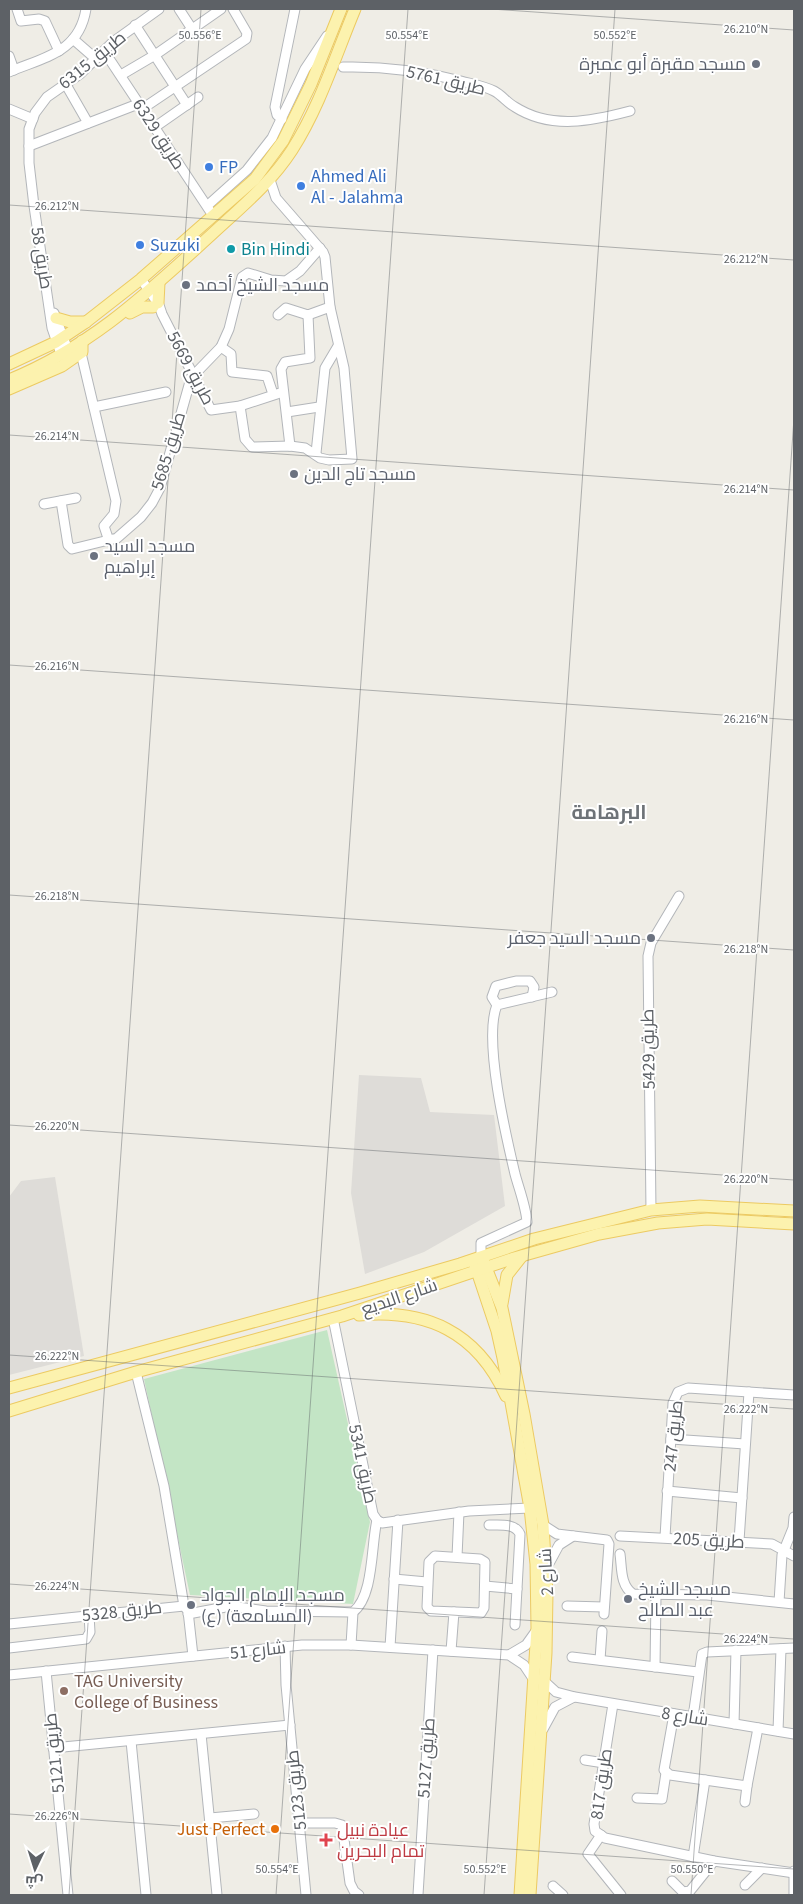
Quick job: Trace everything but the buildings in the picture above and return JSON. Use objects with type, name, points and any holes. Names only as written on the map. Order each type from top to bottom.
[{"type":"main road","points":[[9,364],[59,340],[86,322],[138,281],[254,180],[282,140],[311,84],[341,9]]},
{"type":"main road","points":[[9,389],[62,366],[81,347],[147,294],[270,180],[292,149],[330,76],[339,63],[355,9]]},
{"type":"main road","points":[[111,323],[138,308],[158,308],[159,283]]},
{"type":"main road","points":[[56,318],[70,322],[86,322]]},
{"type":"main road","points":[[9,380],[33,370],[64,352],[81,347]]},
{"type":"main road","name":"شارع البديع","points":[[9,1411],[136,1372],[338,1317],[479,1263],[534,1239],[651,1210],[700,1206],[794,1211]]},
{"type":"main road","name":"شارع البديع","points":[[9,1388],[360,1293],[479,1263],[524,1255],[599,1234],[658,1223],[728,1219],[794,1224]]},
{"type":"main road","points":[[502,1308],[507,1275],[524,1255]]},
{"type":"main road","name":"شارع 2","points":[[479,1263],[502,1308],[524,1414],[543,1525],[546,1569],[547,1621],[539,1680],[520,1895]]},
{"type":"main road","name":"شارع 2","points":[[479,1263],[497,1331],[514,1415],[530,1508],[536,1564],[542,1732],[530,1895]]},
{"type":"main road","points":[[338,1317],[390,1313],[406,1314],[422,1318],[451,1331],[469,1344],[485,1360],[499,1382],[514,1415]]},
{"type":"street","points":[[17,9],[21,21],[39,19],[45,22],[59,51]]},
{"type":"street","points":[[9,56],[11,71],[59,51],[80,31],[86,9]]},
{"type":"street","name":"طريق 6315","points":[[32,119],[47,97],[80,74],[135,25],[159,9]]},
{"type":"street","points":[[179,9],[192,29]]},
{"type":"street","points":[[121,75],[155,55],[222,9]]},
{"type":"street","points":[[29,146],[88,123],[140,106],[246,39],[247,33],[233,9]]},
{"type":"street","points":[[282,119],[277,115],[275,108],[295,9]]},
{"type":"street","points":[[135,25],[187,105]]},
{"type":"street","points":[[208,205],[247,170],[272,138],[305,69],[335,26]]},
{"type":"street","points":[[73,39],[96,59]]},
{"type":"street","name":"طريق 6329","points":[[104,51],[198,195],[208,205],[212,218]]},
{"type":"street","name":"طريق 5761","points":[[339,63],[390,68],[444,77],[494,91],[514,107],[537,117],[568,122],[597,120],[630,111]]},
{"type":"street","points":[[65,83],[88,123]]},
{"type":"street","points":[[155,127],[198,97]]},
{"type":"street","points":[[9,109],[32,119]]},
{"type":"street","name":"طريق 58","points":[[32,119],[29,146],[30,177],[49,304],[64,352]]},
{"type":"street","points":[[240,406],[245,440],[248,444],[257,447],[290,446],[305,448],[316,453],[320,458],[329,460],[352,459],[344,368],[330,307],[325,257],[320,248],[276,198],[270,180]]},
{"type":"street","points":[[194,373],[221,347],[229,329],[242,277],[248,273],[270,280],[286,281],[300,271],[320,248]]},
{"type":"street","name":"طريق 5669","points":[[138,281],[158,308],[194,373],[211,410],[240,406],[284,392]]},
{"type":"street","name":"طريق 58","points":[[49,304],[56,318],[59,340]]},
{"type":"street","points":[[278,315],[286,308],[308,315],[330,307]]},
{"type":"street","points":[[290,446],[281,369],[283,363],[307,360],[311,355],[308,315]]},
{"type":"street","points":[[316,453],[324,368],[338,346]]},
{"type":"street","points":[[81,347],[117,505],[114,514],[104,526],[104,532],[109,540]]},
{"type":"street","points":[[221,347],[235,354],[232,372],[267,376],[273,394]]},
{"type":"street","name":"طريق 5685","points":[[61,501],[69,548],[109,540],[127,531],[152,503],[160,488],[188,384],[194,373]]},
{"type":"street","points":[[94,407],[166,392]]},
{"type":"street","points":[[287,412],[319,407]]},
{"type":"street","points":[[44,504],[76,498]]},
{"type":"street","name":"طريق 5429","points":[[651,1210],[648,956],[652,943],[679,896]]},
{"type":"street","points":[[479,1263],[481,1243],[527,1222],[500,1098],[492,1025],[497,1005],[492,997],[496,986],[516,981],[530,981],[534,987],[532,997]]},
{"type":"street","points":[[497,1005],[552,992]]},
{"type":"street","name":"طريق 5341","points":[[338,1317],[373,1514],[377,1520],[382,1522],[398,1520],[390,1647]]},
{"type":"street","points":[[136,1372],[164,1486],[186,1610],[231,1606],[266,1611],[353,1612],[358,1608],[367,1589],[377,1520]]},
{"type":"street","name":"طريق 247","points":[[664,1537],[674,1398],[682,1389],[794,1394]]},
{"type":"street","points":[[739,1541],[749,1392]]},
{"type":"street","points":[[671,1439],[745,1444]]},
{"type":"street","points":[[668,1491],[742,1498]]},
{"type":"street","points":[[398,1520],[459,1512],[530,1508]]},
{"type":"street","points":[[457,1558],[459,1512]]},
{"type":"street","points":[[779,1602],[780,1566],[783,1548],[793,1528],[794,1517]]},
{"type":"street","points":[[489,1525],[512,1526],[519,1531],[514,1625]]},
{"type":"street","points":[[543,1525],[557,1534],[607,1540],[609,1544],[604,1610],[567,1606]]},
{"type":"street","points":[[546,1569],[559,1545],[573,1536]]},
{"type":"street","name":"طريق 205","points":[[620,1536],[772,1544],[783,1548],[794,1556]]},
{"type":"street","points":[[620,1554],[627,1589],[633,1594],[656,1596],[707,1595],[794,1604]]},
{"type":"street","points":[[435,1556],[457,1558],[484,1561],[486,1566],[484,1608],[481,1613],[428,1609],[425,1602],[431,1558],[435,1556]]},
{"type":"street","points":[[394,1579],[427,1582]]},
{"type":"street","points":[[485,1586],[517,1589]]},
{"type":"street","points":[[655,1667],[656,1596]]},
{"type":"street","name":"طريق 5328","points":[[9,1624],[89,1615],[186,1610],[192,1656]]},
{"type":"street","points":[[351,1645],[353,1612]]},
{"type":"street","points":[[452,1651],[454,1612]]},
{"type":"street","points":[[9,1648],[86,1639],[90,1632],[89,1615]]},
{"type":"street","points":[[537,1628],[526,1645],[509,1655],[524,1665],[539,1680]]},
{"type":"street","points":[[600,1660],[602,1631]]},
{"type":"street","name":"شارع 51","points":[[9,1674],[282,1646],[351,1645],[509,1655]]},
{"type":"street","name":"طريق 5123","points":[[282,1646],[282,1675],[286,1685],[306,1895]]},
{"type":"street","points":[[693,1717],[700,1655],[708,1652],[794,1648]]},
{"type":"street","points":[[778,1731],[782,1649]]},
{"type":"street","name":"طريق 5127","points":[[418,1895],[433,1650]]},
{"type":"street","points":[[734,1724],[736,1650]]},
{"type":"street","points":[[572,1657],[698,1672]]},
{"type":"street","name":"طريق 5121","points":[[46,1671],[68,1895]]},
{"type":"street","name":"شارع 8","points":[[539,1680],[556,1692],[575,1697],[794,1734]]},
{"type":"street","points":[[542,1732],[555,1707],[575,1697]]},
{"type":"street","name":"طريق 817","points":[[613,1704],[594,1824],[595,1831],[600,1835],[693,1857],[794,1872]]},
{"type":"street","points":[[637,1798],[662,1799],[666,1773],[664,1767],[674,1714]]},
{"type":"street","points":[[53,1748],[290,1725]]},
{"type":"street","points":[[745,1802],[758,1728]]},
{"type":"street","points":[[201,1734],[217,1895]]},
{"type":"street","points":[[131,1740],[146,1895]]},
{"type":"street","points":[[585,1760],[604,1763]]},
{"type":"street","points":[[666,1773],[747,1786]]},
{"type":"street","points":[[693,1857],[705,1780]]},
{"type":"street","points":[[210,1818],[254,1814]]},
{"type":"street","points":[[299,1823],[335,1823],[342,1826],[350,1883],[354,1891],[360,1895]]},
{"type":"street","points":[[600,1835],[588,1854],[621,1895]]},
{"type":"street","points":[[672,1882],[683,1892],[687,1893],[704,1877],[714,1861]]},
{"type":"street","points":[[746,1885],[762,1868]]},
{"type":"street","points":[[794,1872],[794,1895]]},
{"type":"street","points":[[553,1886],[563,1895]]},
{"type":"shaded area","points":[[359,1075],[421,1078],[430,1112],[494,1115],[505,1206],[424,1252],[365,1274],[351,1193]]},
{"type":"shaded area","points":[[55,1177],[84,1356],[9,1375],[9,1197],[21,1181]]},
{"type":"green space","points":[[327,1330],[370,1522],[353,1604],[190,1595],[144,1379]]},
{"type":"place","name":"مسجد مقبرة أبو عمبرة","points":[[756,64]]},
{"type":"place","name":"FP","points":[[209,167]]},
{"type":"place","name":"Ahmed Ali Al - Jalahma","points":[[301,186]]},
{"type":"place","name":"Suzuki","points":[[140,245]]},
{"type":"place","name":"Bin Hindi","points":[[231,249]]},
{"type":"place","name":"مسجد الشيخ أحمد","points":[[186,285]]},
{"type":"place","name":"مسجد تاج الدين","points":[[294,474]]},
{"type":"place","name":"مسجد السيد إبراهيم","points":[[94,556]]},
{"type":"place","name":"مسجد السيد جعفر","points":[[651,938]]},
{"type":"place","name":"مسجد الشيخ عبد الصالح","points":[[628,1599]]},
{"type":"place","name":"مسجد الإمام الجواد (ع) (المسامعة)","points":[[191,1605]]},
{"type":"place","name":"TAG University College of Business","points":[[64,1691]]},
{"type":"place","name":"Just Perfect","points":[[275,1829]]},
{"type":"place","name":"عيادة نبيل تمام البحرين","points":[[326,1840]]},
{"type":"district","name":"البرهامة","points":[[609,812]]}]
